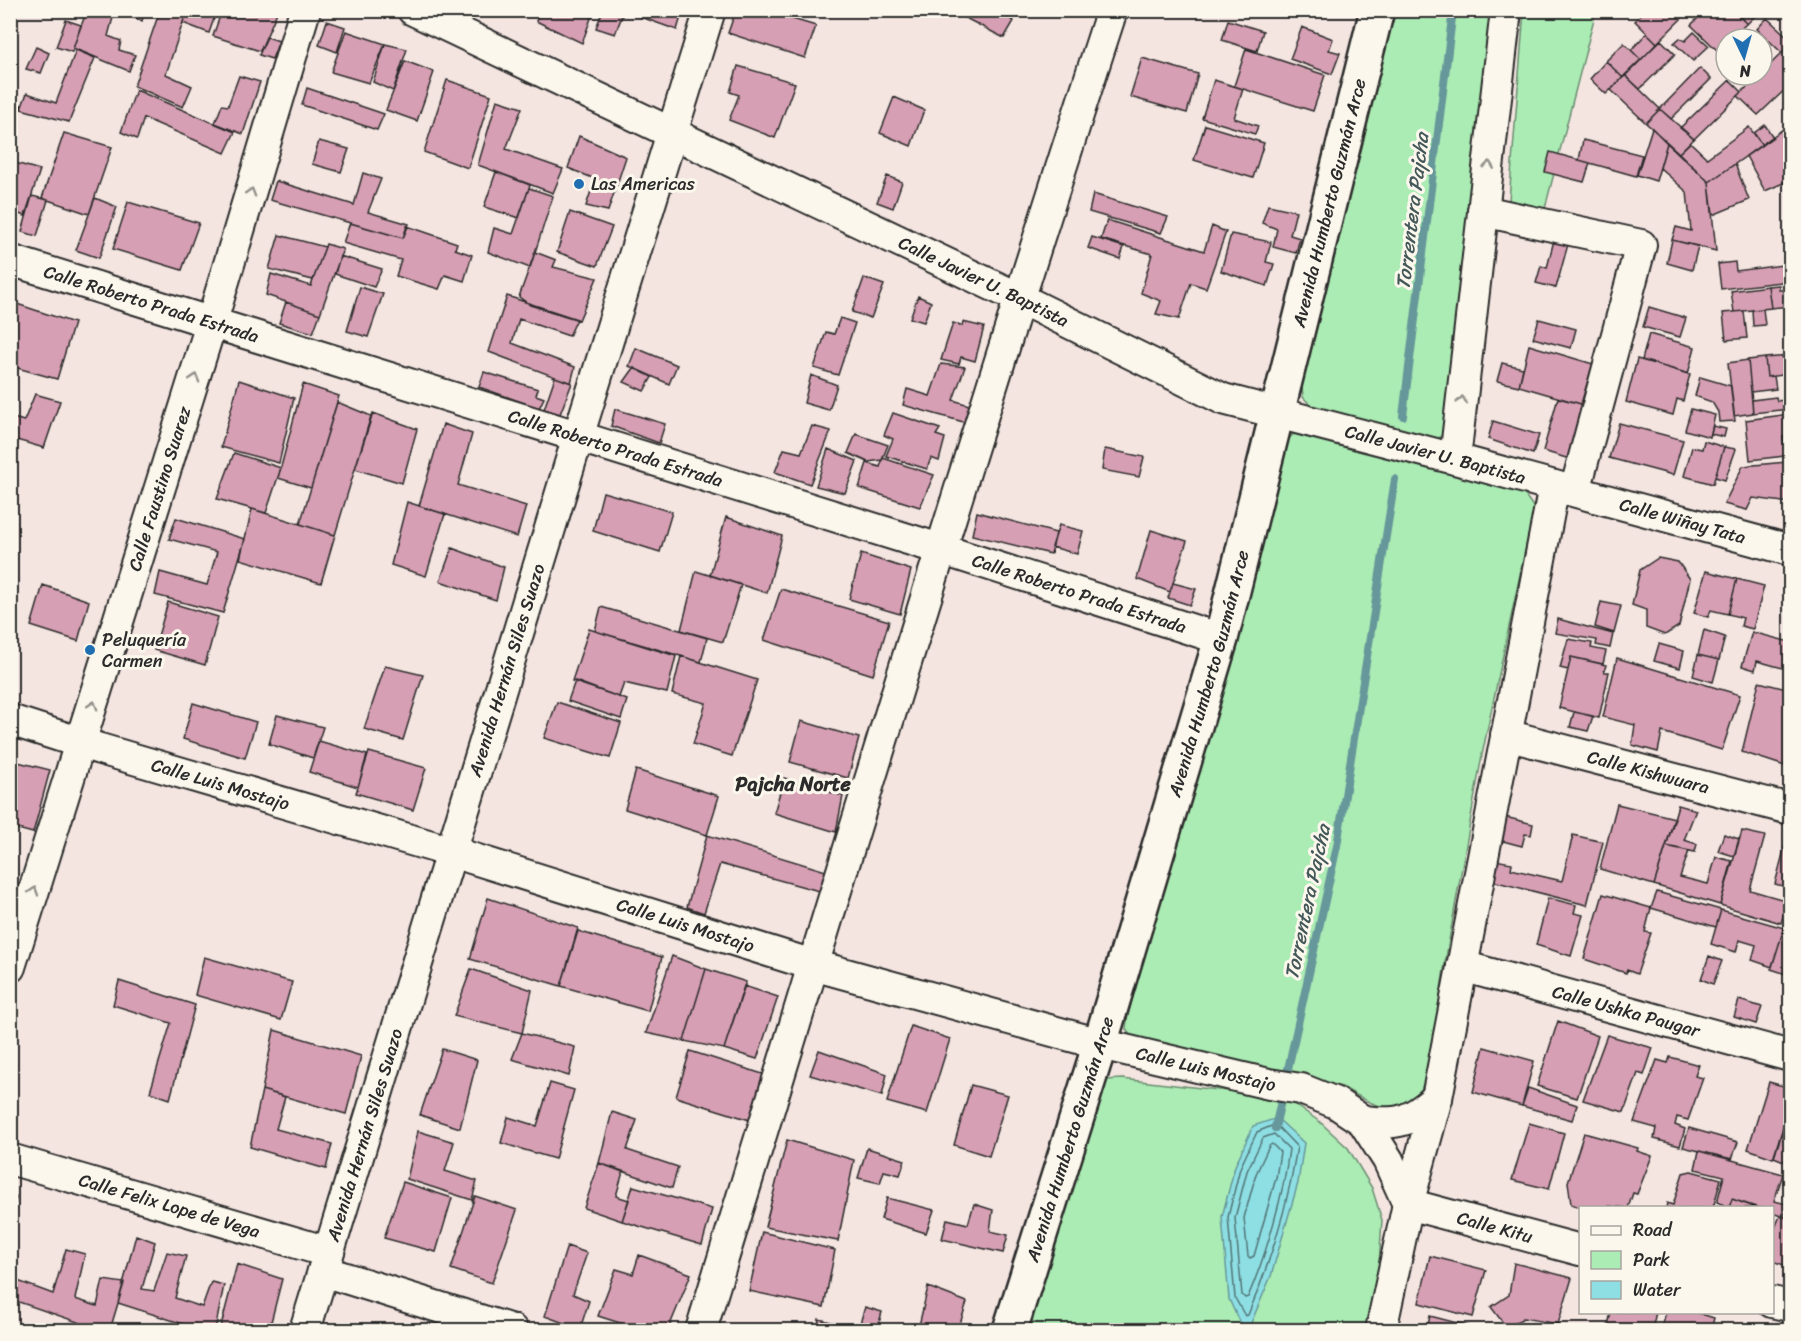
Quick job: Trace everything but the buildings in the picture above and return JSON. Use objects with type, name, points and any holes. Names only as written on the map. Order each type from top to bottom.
[{"type":"main road","name":"Avenida Humberto Guzmán Arce","points":[[1010,1330],[1100,1044],[1221,639],[1377,10]]},
{"type":"street","name":"Calle Faustino Suarez","points":[[10,967],[212,321],[305,10]]},
{"type":"street","name":"Calle Javier U. Baptista","points":[[413,10],[1019,298],[1223,399],[1565,489]]},
{"type":"street","name":"Avenida Hernán Siles Suazo","points":[[305,1330],[711,10]]},
{"type":"street","points":[[701,1330],[940,549],[1112,10]]},
{"type":"street","points":[[1455,459],[1506,10]]},
{"type":"street","points":[[1381,1330],[1408,1204],[1437,1098],[1506,735],[1565,489],[1641,245],[1483,211]]},
{"type":"street","name":"Calle Roberto Prada Estrada","points":[[10,260],[212,321],[1221,639]]},
{"type":"street","name":"Calle Wiñay Tata","points":[[1565,489],[1791,550]]},
{"type":"street","name":"Calle Luis Mostajo","points":[[10,720],[452,852],[813,965],[1100,1044],[1269,1084],[1301,1089],[1336,1103],[1363,1121],[1388,1160],[1408,1204]]},
{"type":"street","name":"Calle Kishwuara","points":[[1506,735],[1791,809]]},
{"type":"street","name":"Calle Ushka Paugar","points":[[1461,966],[1791,1056]]},
{"type":"street","name":"Calle Luis Mostajo","points":[[1363,1121],[1390,1124],[1416,1116],[1437,1098]]},
{"type":"street","name":"Calle Felix Lope de Vega","points":[[10,1159],[326,1262],[512,1330]]},
{"type":"street","name":"Calle Kitu","points":[[1408,1204],[1579,1249]]},
{"type":"street","points":[[1774,1302],[1791,1306]]},
{"type":"green space","points":[[1395,11],[1490,11],[1445,432],[1436,441],[1314,409],[1303,397],[1302,386]]},
{"type":"green space","points":[[1524,11],[1596,11],[1543,216],[1516,211],[1509,201]]},
{"type":"green space","points":[[1295,433],[1308,433],[1522,491],[1534,508],[1482,755],[1429,1067],[1421,1090],[1412,1100],[1388,1109],[1369,1102],[1342,1087],[1131,1037],[1126,1029],[1280,454],[1285,442]]},
{"type":"green space","points":[[1122,1079],[1245,1093],[1290,1101],[1320,1122],[1348,1148],[1372,1188],[1382,1220],[1379,1265],[1365,1330],[1024,1330],[1099,1096],[1106,1080]]},
{"type":"water","points":[[1277,1118],[1304,1143],[1298,1183],[1271,1276],[1248,1330],[1243,1330],[1229,1299],[1222,1217],[1235,1166],[1253,1126]]},
{"type":"waterway","name":"Torrentera Pajcha","points":[[1403,416],[1453,10]]},
{"type":"waterway","name":"Torrentera Pajcha","points":[[1275,1128],[1337,846],[1395,479]]},
{"type":"place","name":"Las Americas","points":[[579,184]]},
{"type":"place","name":"Peluquería Carmen","points":[[90,650]]},
{"type":"district","name":"Pajcha Norte","points":[[793,784]]}]
